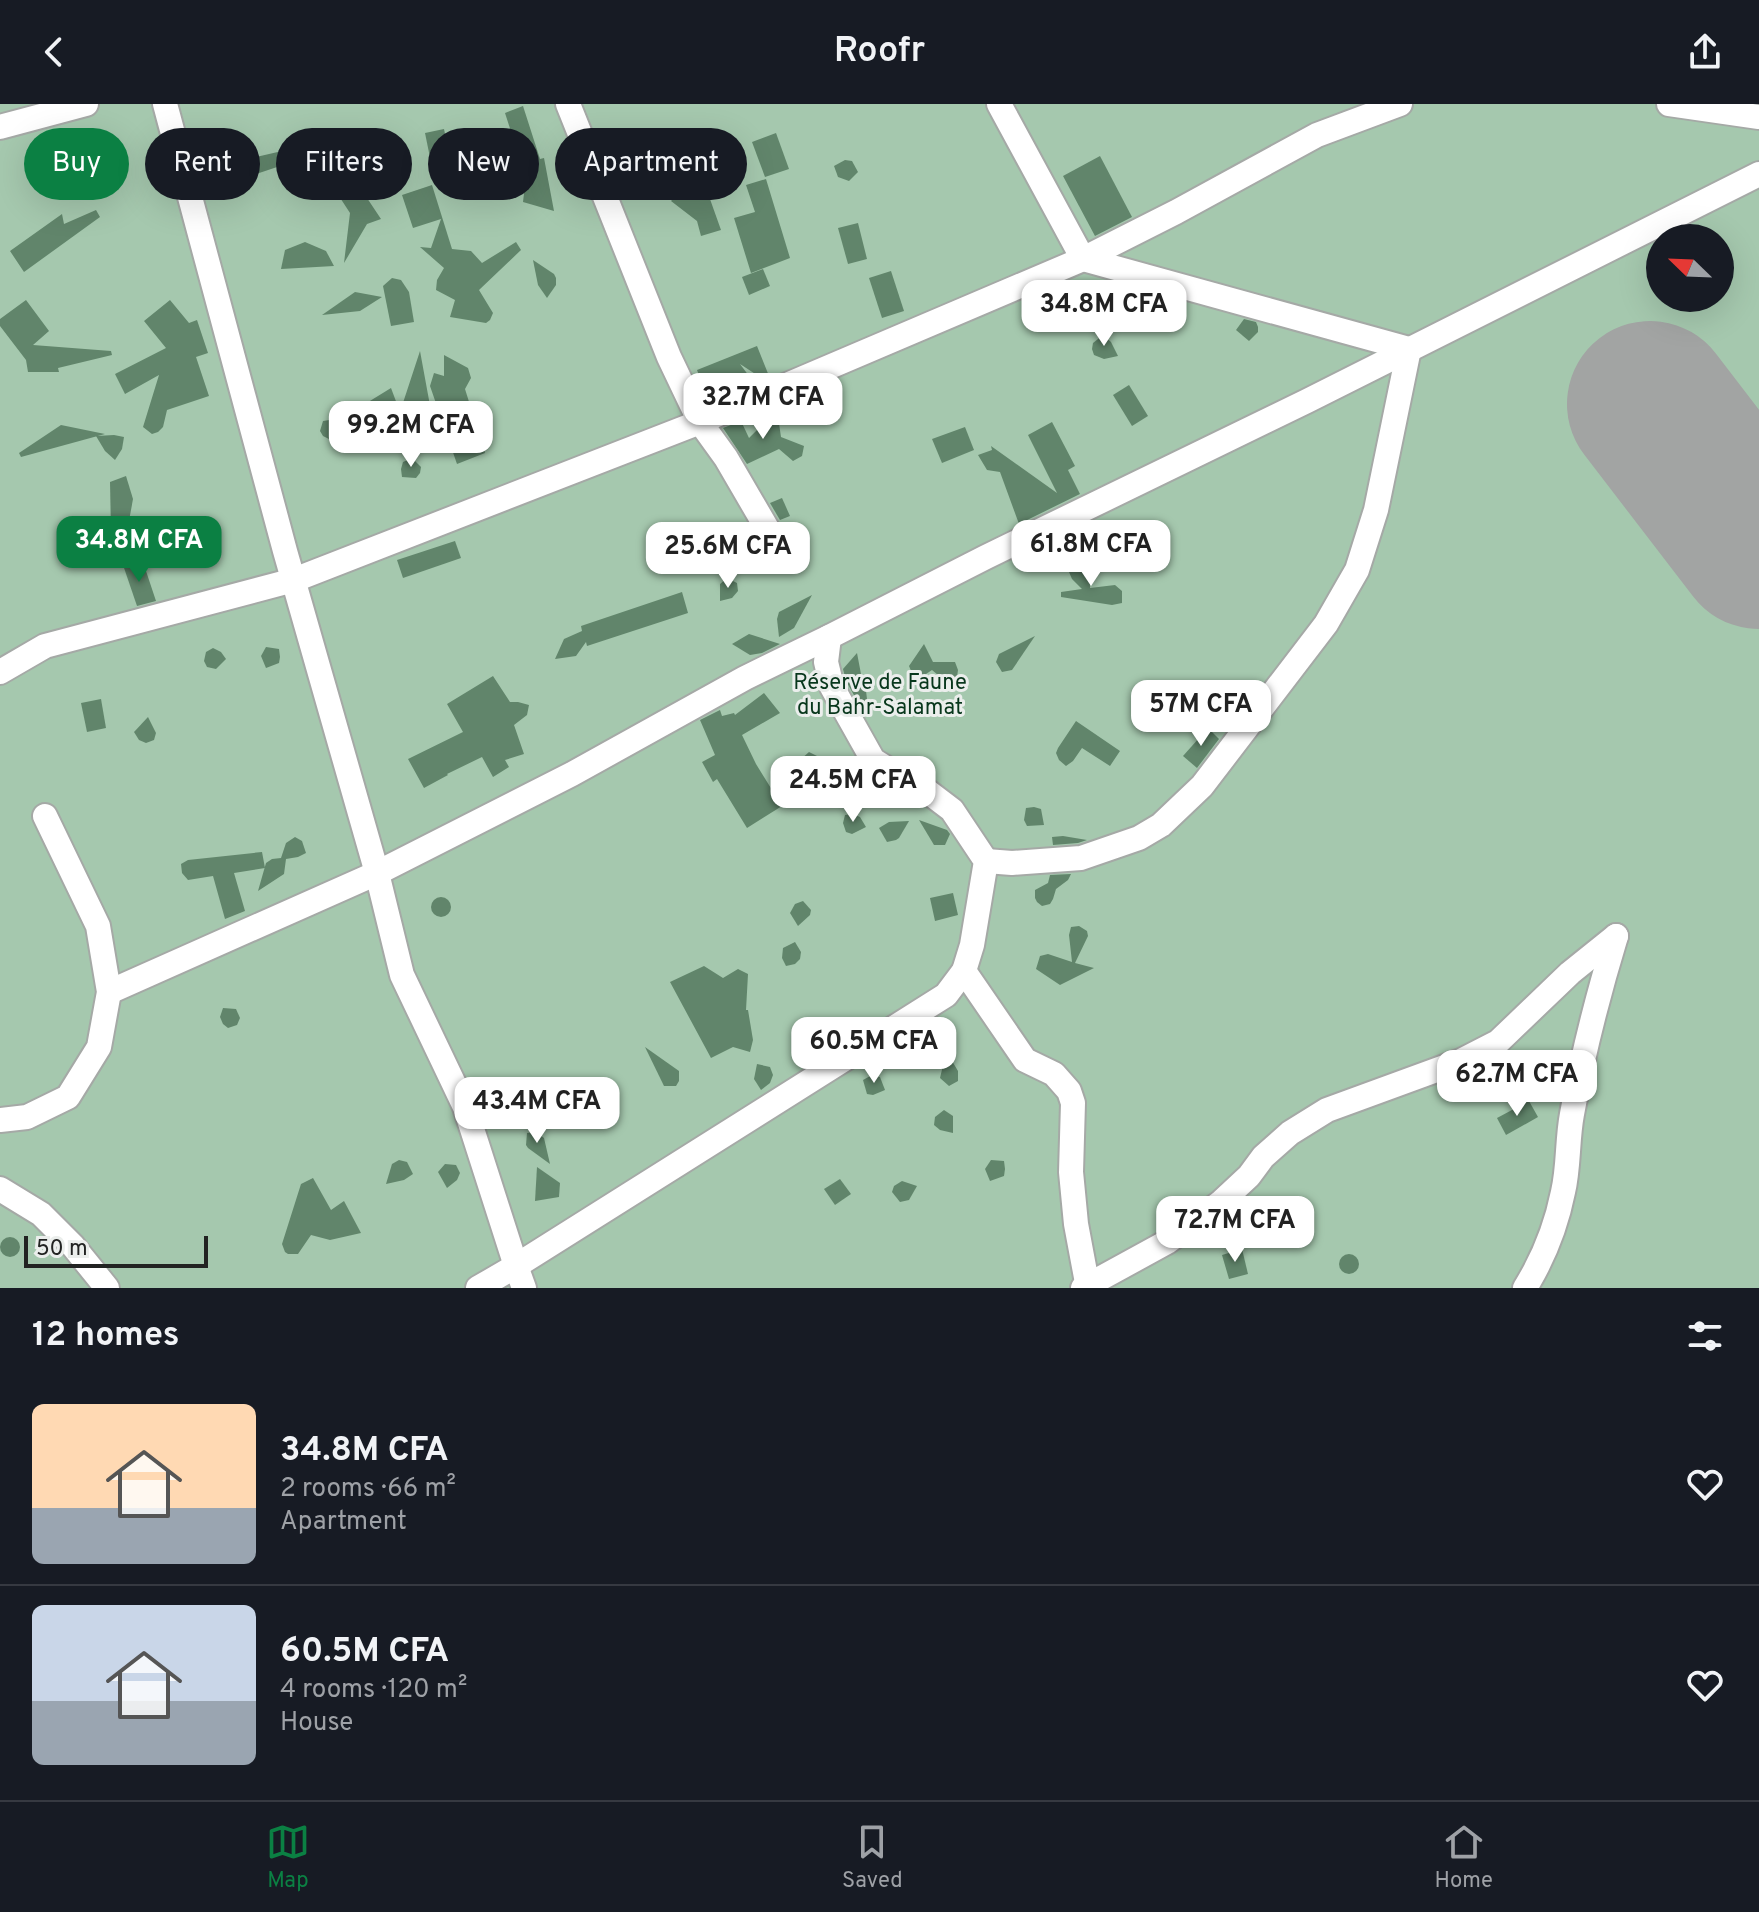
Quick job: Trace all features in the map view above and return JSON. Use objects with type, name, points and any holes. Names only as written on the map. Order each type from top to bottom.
[{"type":"street","points":[[0,127],[86,104]]},
{"type":"street","points":[[165,104],[377,873],[402,975],[465,1107],[520,1277]]},
{"type":"street","points":[[568,104],[669,357],[700,422],[726,458],[779,549]]},
{"type":"street","points":[[999,104],[1083,259],[1409,349]]},
{"type":"street","points":[[0,672],[45,646],[294,580],[700,422],[1083,259],[1317,135],[1400,104]]},
{"type":"street","points":[[1669,104],[1759,117]]},
{"type":"street","points":[[109,992],[377,873],[572,774],[745,678],[1759,174]]},
{"type":"street","points":[[986,861],[1012,863],[1081,858],[1139,838],[1161,825],[1202,786],[1326,624],[1357,570],[1376,510],[1409,349]]},
{"type":"street","points":[[478,1288],[520,1277],[946,995],[964,971],[972,945],[986,861],[952,810],[906,775],[889,770],[873,760],[832,687],[826,662],[829,637]]},
{"type":"street","points":[[0,1120],[27,1117],[68,1097],[99,1047],[109,992],[98,926],[45,816]]},
{"type":"street","points":[[964,971],[1025,1060],[1054,1074],[1069,1091],[1073,1103],[1071,1172],[1086,1287],[1167,1242],[1220,1203],[1290,1133],[1327,1110],[1461,1061],[1498,1042],[1570,973],[1616,936],[1583,1058],[1569,1131],[1564,1191],[1546,1249],[1525,1288]]},
{"type":"street","points":[[0,1189],[41,1214],[73,1246],[107,1288]]},
{"type":"green space","name":"Réserve de Faune du Bahr-Salamat","points":[[0,104],[1759,104],[1759,1288],[0,1288]]},
{"type":"building","points":[[523,106],[530,128],[510,128],[505,113]]},
{"type":"building","points":[[776,133],[789,169],[765,177],[752,142]]},
{"type":"building","points":[[276,152],[276,167],[260,173],[260,156]]},
{"type":"building","points":[[539,156],[540,159],[544,158],[554,211],[523,202],[539,200]]},
{"type":"building","points":[[1100,156],[1132,217],[1095,236],[1063,176]]},
{"type":"building","points":[[845,160],[852,161],[858,172],[849,181],[838,177],[834,166]]},
{"type":"building","points":[[766,179],[790,258],[751,273],[734,218],[755,212],[747,185]]},
{"type":"building","points":[[428,186],[428,200],[437,200],[452,249],[471,251],[482,263],[516,242],[521,250],[479,290],[493,313],[486,323],[450,317],[455,300],[436,290],[437,280],[444,268],[420,247],[431,248],[441,219],[413,228],[404,200],[412,200],[412,192]]},
{"type":"building","points":[[342,200],[368,200],[381,219],[367,224],[344,263],[350,213]]},
{"type":"building","points":[[710,200],[721,230],[701,236],[697,221],[671,201]]},
{"type":"building","points":[[96,210],[100,217],[24,272],[10,251],[62,214],[64,224]]},
{"type":"building","points":[[858,223],[867,259],[848,264],[838,228]]},
{"type":"building","points":[[305,242],[326,251],[334,266],[281,269],[285,250]]},
{"type":"building","points":[[533,260],[556,278],[556,285],[547,298],[538,285]]},
{"type":"building","points":[[763,269],[770,286],[749,295],[742,277]]},
{"type":"building","points":[[891,271],[904,311],[882,318],[869,278]]},
{"type":"building","points":[[392,278],[401,280],[409,292],[414,322],[391,326],[383,286]]},
{"type":"building","points":[[1081,286],[1097,302],[1072,307],[1069,298],[1072,291]]},
{"type":"building","points":[[355,292],[382,297],[360,311],[322,315]]},
{"type":"building","points":[[26,300],[49,331],[33,345],[111,351],[112,355],[58,368],[59,372],[28,372],[26,360],[0,326],[0,319]]},
{"type":"building","points":[[170,300],[189,323],[197,320],[208,353],[196,357],[209,396],[167,410],[163,427],[152,434],[143,427],[159,375],[125,394],[115,374],[166,348],[144,321]]},
{"type":"building","points":[[1244,319],[1256,322],[1258,327],[1258,332],[1249,341],[1236,330]]},
{"type":"building","points":[[1103,335],[1111,342],[1118,356],[1104,359],[1094,355],[1093,343]]},
{"type":"building","points":[[757,346],[769,376],[763,379],[740,364],[752,380],[727,390],[728,394],[710,402],[697,370]]},
{"type":"building","points":[[420,351],[431,411],[428,426],[411,430],[408,419],[384,414],[374,421],[363,423],[356,432],[345,431],[331,440],[323,436],[320,431],[323,421],[358,412],[391,388],[400,412]]},
{"type":"building","points":[[444,355],[468,368],[471,378],[465,389],[485,453],[457,464],[430,386],[434,373],[444,376]]},
{"type":"building","points":[[1129,385],[1148,416],[1132,426],[1113,395]]},
{"type":"building","points":[[777,410],[781,437],[804,446],[802,456],[793,461],[779,449],[747,464],[723,428],[741,421],[749,438]]},
{"type":"building","points":[[1052,422],[1075,466],[1068,470],[1080,494],[1019,524],[1000,472],[987,470],[978,455],[992,450],[991,446],[1057,493],[1028,435]]},
{"type":"building","points":[[61,425],[105,434],[21,457],[19,453]]},
{"type":"building","points":[[965,427],[974,450],[942,463],[932,439]]},
{"type":"building","points":[[96,436],[124,437],[122,449],[115,460]]},
{"type":"building","points":[[412,458],[421,467],[420,473],[416,478],[402,477],[403,462]]},
{"type":"building","points":[[126,476],[133,499],[129,521],[111,531],[110,482]]},
{"type":"building","points":[[782,498],[790,516],[780,520],[770,503]]},
{"type":"building","points":[[455,541],[461,558],[403,578],[397,560]]},
{"type":"building","points":[[1080,561],[1091,570],[1090,588],[1115,585],[1122,591],[1122,603],[1112,605],[1061,597],[1061,592],[1082,589],[1069,572],[1074,563]]},
{"type":"building","points":[[122,562],[145,568],[156,601],[137,606]]},
{"type":"building","points":[[727,578],[737,583],[738,591],[732,598],[720,601],[720,584]]},
{"type":"building","points":[[682,592],[688,613],[587,646],[586,642],[576,656],[555,659],[564,639],[582,631],[581,626]]},
{"type":"building","points":[[812,595],[794,628],[779,637],[779,612]]},
{"type":"building","points":[[749,634],[780,644],[750,655],[732,644]]},
{"type":"building","points":[[1035,636],[1012,670],[1002,672],[996,662],[999,654]]},
{"type":"building","points":[[924,644],[933,662],[955,662],[957,677],[944,680],[932,670],[914,678],[909,666]]},
{"type":"building","points":[[266,647],[279,649],[280,657],[279,663],[266,668],[261,656]]},
{"type":"building","points":[[213,648],[226,659],[216,669],[207,667],[204,661],[206,652]]},
{"type":"building","points":[[857,653],[861,674],[859,681],[866,691],[868,707],[860,706],[843,669]]},
{"type":"building","points":[[493,676],[510,702],[529,705],[527,715],[514,725],[524,754],[505,760],[509,767],[493,777],[482,757],[424,788],[408,759],[463,732],[447,704]]},
{"type":"building","points":[[764,693],[780,713],[742,735],[782,806],[747,828],[717,779],[713,782],[702,762],[715,755],[700,720],[720,710],[722,716],[735,715]]},
{"type":"building","points":[[101,699],[106,728],[87,732],[81,703]]},
{"type":"building","points":[[148,717],[156,733],[154,740],[146,743],[139,740],[134,732]]},
{"type":"building","points":[[1076,721],[1120,751],[1110,766],[1082,748],[1066,766],[1059,760],[1056,753],[1058,748]]},
{"type":"building","points":[[1208,728],[1219,739],[1197,768],[1183,756]]},
{"type":"building","points":[[809,752],[820,761],[804,788],[800,760]]},
{"type":"building","points":[[1026,808],[1041,809],[1044,825],[1027,826],[1024,820]]},
{"type":"building","points":[[845,815],[860,817],[866,827],[852,834],[846,832],[843,823]]},
{"type":"building","points":[[919,820],[947,830],[950,834],[945,845],[934,845]]},
{"type":"building","points":[[909,821],[896,840],[887,842],[879,828],[889,822]]},
{"type":"building","points":[[295,837],[302,841],[306,853],[286,859],[284,874],[258,891],[266,863],[281,858],[286,843]]},
{"type":"building","points":[[1052,837],[1087,840],[1053,845]]},
{"type":"building","points":[[262,852],[265,868],[234,873],[245,911],[225,919],[213,876],[188,880],[182,873],[181,864],[188,860]]},
{"type":"building","points":[[1071,874],[1056,889],[1050,904],[1042,906],[1037,902],[1035,890],[1048,883],[1050,875]]},
{"type":"building","points":[[953,893],[958,915],[935,921],[930,898]]},
{"type":"building","points":[[441,897],[448,900],[451,907],[448,914],[441,917],[434,914],[431,907],[434,900]]},
{"type":"building","points":[[803,901],[811,910],[810,915],[798,926],[790,913],[795,904]]},
{"type":"building","points":[[1079,926],[1087,931],[1088,936],[1075,963],[1094,968],[1060,985],[1036,969],[1040,956],[1048,954],[1072,962],[1069,935],[1071,927]]},
{"type":"building","points":[[795,942],[801,952],[800,959],[786,966],[782,958],[783,948]]},
{"type":"building","points":[[704,966],[723,978],[738,969],[748,974],[746,1010],[753,1040],[750,1052],[733,1047],[711,1058],[670,982]]},
{"type":"building","points":[[223,1008],[236,1009],[240,1018],[237,1025],[228,1028],[223,1024],[220,1017]]},
{"type":"building","points":[[918,1034],[937,1036],[958,1071],[958,1081],[949,1086],[940,1078],[945,1057],[913,1050]]},
{"type":"building","points":[[645,1047],[679,1071],[676,1086],[664,1086]]},
{"type":"building","points":[[757,1064],[770,1067],[773,1075],[770,1083],[761,1090],[754,1079]]},
{"type":"building","points":[[872,1075],[880,1077],[885,1090],[873,1095],[867,1094],[863,1080]]},
{"type":"building","points":[[1529,1101],[1538,1117],[1506,1135],[1497,1118]]},
{"type":"building","points":[[944,1110],[953,1116],[953,1133],[934,1125],[935,1117]]},
{"type":"building","points":[[536,1132],[544,1138],[550,1164],[526,1145],[527,1133]]},
{"type":"building","points":[[399,1160],[407,1162],[413,1174],[404,1180],[386,1184],[392,1164]]},
{"type":"building","points":[[991,1160],[1004,1161],[1005,1169],[1004,1176],[990,1181],[985,1169]]},
{"type":"building","points":[[445,1164],[456,1165],[460,1173],[447,1188],[438,1172]]},
{"type":"building","points":[[537,1167],[560,1183],[559,1197],[535,1201]]},
{"type":"building","points":[[313,1178],[331,1210],[344,1201],[361,1233],[330,1240],[311,1235],[298,1254],[288,1254],[282,1244],[301,1184]]},
{"type":"building","points":[[840,1179],[851,1194],[835,1205],[824,1189]]},
{"type":"building","points":[[902,1181],[917,1186],[909,1200],[900,1202],[892,1192],[894,1186]]},
{"type":"building","points":[[10,1237],[17,1240],[20,1247],[17,1254],[10,1257],[3,1254],[0,1247],[3,1240]]},
{"type":"building","points":[[1242,1249],[1248,1274],[1229,1279],[1222,1255]]},
{"type":"building","points":[[1349,1254],[1356,1257],[1359,1264],[1356,1271],[1349,1274],[1342,1271],[1339,1264],[1342,1257]]},
{"type":"runway","points":[[1650,404],[1759,546]]}]
